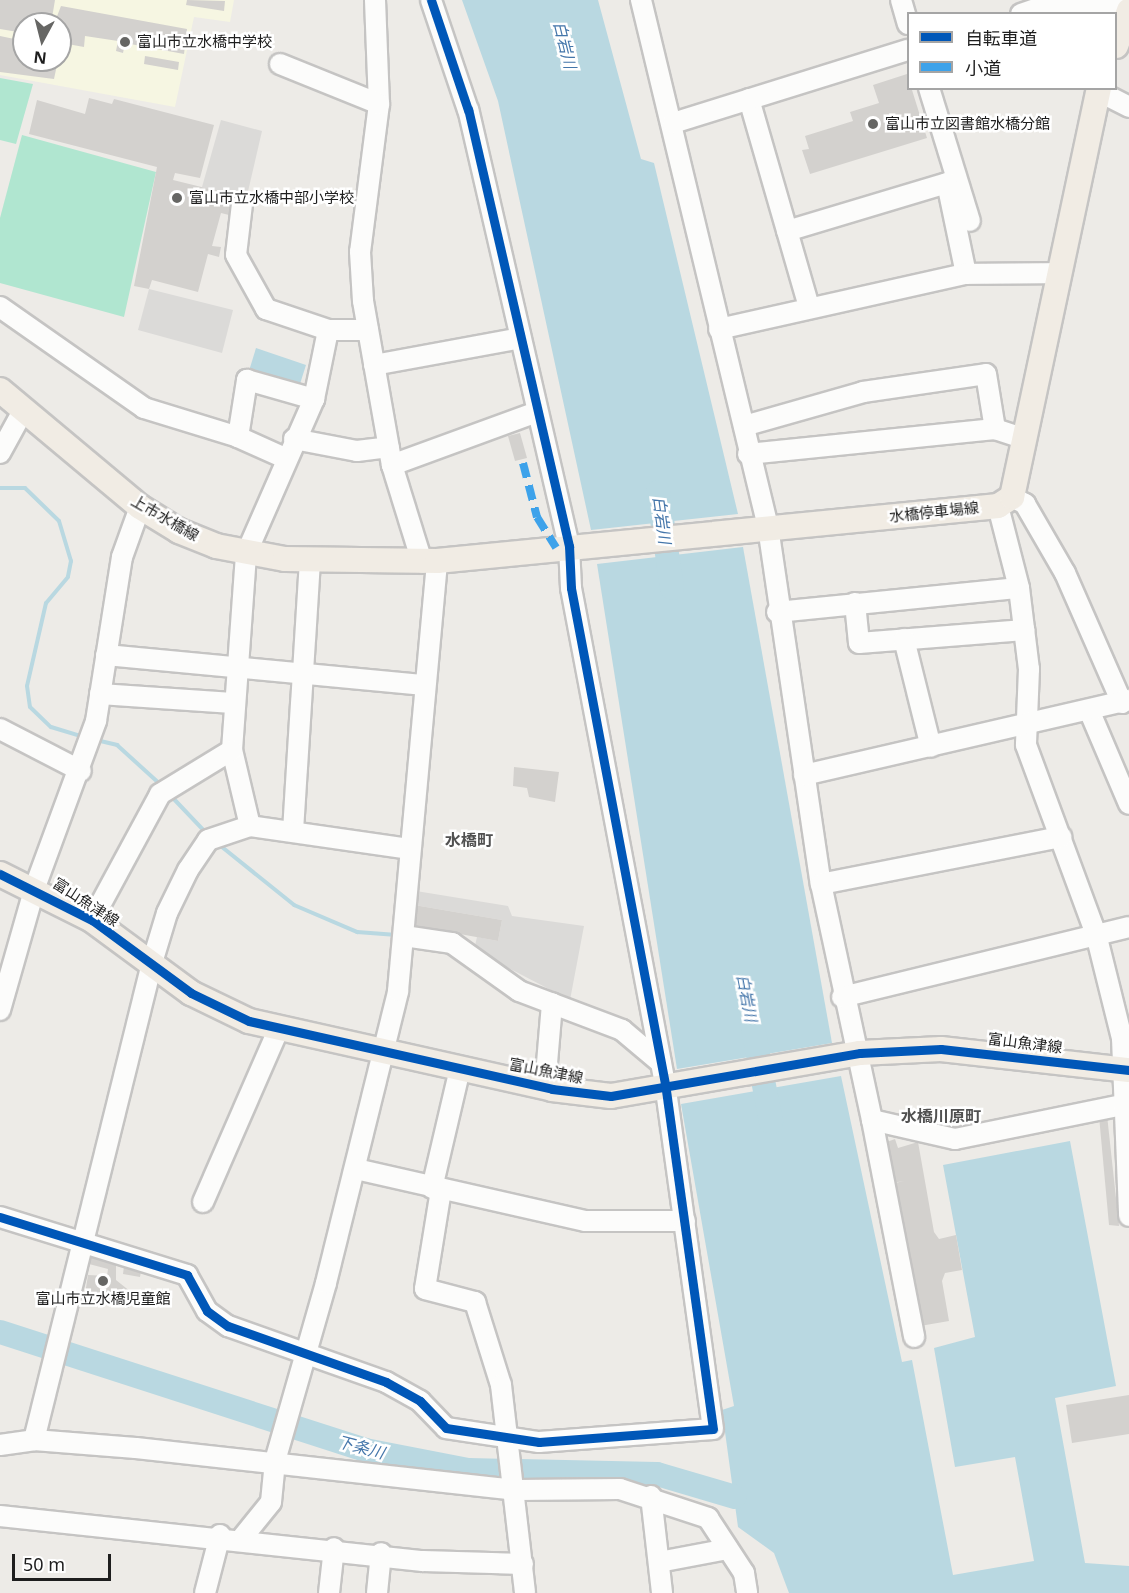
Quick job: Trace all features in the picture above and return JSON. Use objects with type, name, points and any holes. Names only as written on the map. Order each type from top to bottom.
[{"type":"main road","points":[[1117,43],[1129,8]]},
{"type":"main road","points":[[1005,501],[1061,273],[1099,90]]},
{"type":"main road","name":"上市水橋線","points":[[0,390],[140,507],[180,531],[246,554],[310,560],[430,562]]},
{"type":"main road","name":"水橋停車場線","points":[[430,562],[1005,501]]},
{"type":"main road","name":"富山魚津線","points":[[0,874],[35,887],[92,920],[151,966],[215,1006],[278,1030],[544,1088],[601,1096],[671,1088],[853,1055],[941,1048],[1127,1070]]},
{"type":"street","points":[[242,1538],[271,1502],[278,1451],[308,1353],[384,1054],[404,936],[409,849],[425,685],[430,562],[390,456],[368,330],[360,252],[379,105],[375,0]]},
{"type":"street","points":[[0,1217],[187,1275],[207,1311],[228,1326],[386,1382],[420,1401],[446,1428],[509,1446],[648,1438],[713,1429],[685,1221],[671,1088],[661,1063],[572,588],[574,545],[534,413],[520,338],[468,110],[431,0]]},
{"type":"street","points":[[641,0],[673,123],[719,328],[744,426],[842,997],[853,1055],[872,1120],[914,1337]]},
{"type":"street","points":[[901,0],[907,18]]},
{"type":"street","points":[[1026,12],[1055,1],[1129,8]]},
{"type":"street","points":[[673,123],[907,51]]},
{"type":"street","points":[[280,64],[379,105]]},
{"type":"street","points":[[930,90],[953,181],[966,273]]},
{"type":"street","points":[[1099,90],[1129,107]]},
{"type":"street","points":[[749,99],[809,307]]},
{"type":"street","points":[[787,231],[953,181]]},
{"type":"street","points":[[953,181],[970,221]]},
{"type":"street","points":[[242,204],[236,255],[266,309],[328,330],[368,330]]},
{"type":"street","points":[[719,328],[966,273],[1061,273]]},
{"type":"street","points":[[0,307],[144,408],[238,437],[285,458]]},
{"type":"street","points":[[250,826],[232,750],[235,670],[246,554],[285,458],[314,399],[328,330]]},
{"type":"street","points":[[374,365],[520,338]]},
{"type":"street","points":[[744,426],[863,392],[986,374],[995,429]]},
{"type":"street","points":[[238,437],[247,380],[314,399]]},
{"type":"street","points":[[0,453],[23,411]]},
{"type":"street","points":[[294,439],[390,456],[534,413]]},
{"type":"street","points":[[748,454],[995,429],[1022,438]]},
{"type":"street","points":[[804,776],[1024,723],[1125,702],[1065,573],[1025,504],[1005,501],[1029,669],[1024,723],[1026,746],[1096,934],[1127,1070],[1122,1105],[1129,1216]]},
{"type":"street","points":[[0,1010],[35,887],[81,771],[100,694],[122,557],[140,507]]},
{"type":"street","points":[[292,831],[310,560]]},
{"type":"street","points":[[777,612],[1019,588]]},
{"type":"street","points":[[855,603],[859,643],[1024,630]]},
{"type":"street","points":[[904,639],[931,747]]},
{"type":"street","points":[[106,655],[235,670],[425,685]]},
{"type":"street","points":[[100,694],[233,703]]},
{"type":"street","points":[[1089,710],[1129,804]]},
{"type":"street","points":[[0,729],[81,771]]},
{"type":"street","points":[[92,920],[160,794],[232,750]]},
{"type":"street","points":[[34,1440],[151,966],[167,913],[208,840],[250,826],[409,849]]},
{"type":"street","points":[[821,884],[1061,837]]},
{"type":"street","points":[[842,997],[1129,927]]},
{"type":"street","points":[[404,936],[452,943],[519,991],[622,1030],[661,1063]]},
{"type":"street","points":[[544,1088],[552,1003]]},
{"type":"street","points":[[203,1202],[278,1030]]},
{"type":"street","points":[[460,1069],[437,1189],[425,1289],[475,1302],[501,1385],[515,1486],[525,1593]]},
{"type":"street","points":[[872,1120],[955,1139],[1122,1105]]},
{"type":"street","points":[[356,1169],[585,1221],[685,1221]]},
{"type":"street","points":[[0,1446],[34,1440],[278,1451],[515,1486],[621,1489],[651,1496],[708,1518],[744,1573],[744,1593]]},
{"type":"street","points":[[651,1496],[662,1593]]},
{"type":"street","points":[[0,1516],[220,1535],[381,1553],[423,1561],[523,1564]]},
{"type":"street","points":[[205,1593],[220,1535]]},
{"type":"street","points":[[329,1593],[334,1548]]},
{"type":"street","points":[[659,1562],[728,1549]]},
{"type":"street","points":[[377,1593],[381,1553]]},
{"type":"shaded area","name":"富山市立水橋中学校","points":[[0,0],[234,0],[230,22],[194,17],[175,107],[0,75]]},
{"type":"shaded area","points":[[221,120],[262,131],[246,200],[202,187]]},
{"type":"shaded area","points":[[149,289],[233,310],[222,353],[138,330]]},
{"type":"shaded area","points":[[416,891],[508,906],[512,916],[584,926],[570,1000],[474,950],[477,937],[498,941],[502,920],[414,905]]},
{"type":"green space","points":[[0,78],[33,84],[16,144],[0,140]]},
{"type":"green space","points":[[22,135],[156,172],[124,317],[0,283],[0,218]]},
{"type":"water","points":[[462,0],[598,0],[641,159],[654,163],[738,514],[591,530],[498,101]]},
{"type":"water","points":[[256,348],[306,365],[299,387],[249,371]]},
{"type":"water","points":[[743,547],[832,1043],[677,1069],[597,564]]},
{"type":"water","points":[[841,1076],[902,1362],[912,1360],[953,1575],[1034,1561],[1015,1457],[955,1467],[934,1348],[975,1337],[943,1165],[1070,1141],[1116,1386],[1055,1398],[1085,1563],[1129,1566],[1129,1593],[789,1593],[774,1553],[738,1527],[722,1410],[734,1406],[681,1104]]},
{"type":"building","points":[[0,0],[55,0],[53,12],[12,12],[12,31],[0,29]]},
{"type":"building","points":[[187,0],[225,1],[224,11],[186,5]]},
{"type":"building","points":[[61,6],[187,29],[184,54],[125,43],[123,53],[116,51],[118,41],[85,36],[84,47],[72,45],[72,12],[59,12]]},
{"type":"building","points":[[0,36],[12,38],[12,72],[55,72],[54,79],[0,72]]},
{"type":"building","points":[[145,56],[179,62],[178,70],[144,64]]},
{"type":"building","points":[[907,74],[907,90],[912,90],[927,138],[810,174],[802,150],[809,149],[805,136],[853,121],[850,112],[879,103],[873,85]]},
{"type":"building","points":[[89,98],[112,104],[114,99],[214,125],[200,178],[175,173],[173,180],[234,195],[229,215],[221,213],[212,246],[221,247],[219,257],[208,254],[198,292],[152,280],[149,289],[134,286],[157,167],[29,134],[37,100],[85,114]]},
{"type":"building","points":[[520,433],[527,458],[515,461],[508,436]]},
{"type":"building","points":[[514,767],[559,772],[555,802],[529,797],[527,788],[513,786]]},
{"type":"building","points":[[414,905],[502,920],[498,941],[411,925]]},
{"type":"building","points":[[1107,1115],[1119,1226],[1109,1225],[1099,1116]]},
{"type":"building","points":[[895,1139],[898,1148],[918,1142],[934,1232],[939,1239],[956,1235],[962,1270],[945,1273],[942,1281],[949,1321],[920,1326],[895,1183],[904,1181],[892,1183],[884,1143]]},
{"type":"building","name":"富山市立水橋児童館","points":[[90,1254],[142,1266],[140,1277],[123,1274],[124,1266],[116,1266],[116,1280],[131,1292],[129,1308],[85,1294],[88,1275],[107,1276],[108,1269],[89,1264]]},
{"type":"building","points":[[1129,1395],[1129,1434],[1072,1443],[1066,1405]]},
{"type":"waterway","points":[[0,488],[25,488],[59,521],[71,561],[68,577],[46,603],[27,686],[30,707],[51,727],[83,737]]},
{"type":"waterway","name":"白岩川","points":[[658,492],[672,588]]},
{"type":"waterway","points":[[96,740],[117,745],[162,786]]},
{"type":"waterway","points":[[171,796],[207,834]]},
{"type":"waterway","points":[[217,843],[294,905],[357,932],[397,935]]},
{"type":"waterway","points":[[752,1023],[771,1122]]},
{"type":"waterway","points":[[610,1035],[624,1044]]},
{"type":"waterway","name":"下条川","points":[[0,1332],[365,1450],[468,1470],[657,1474],[735,1497]]},
{"type":"marked path","points":[[523,463],[537,517],[556,547]]},
{"type":"cycle path","points":[[0,1217],[187,1275],[207,1311],[228,1326],[386,1382],[420,1401],[446,1428],[539,1442],[713,1429],[666,1089],[571,588],[569,546],[468,110],[431,0]]},
{"type":"cycle path","points":[[0,874],[92,920],[191,993],[249,1021],[552,1089],[611,1096],[860,1053],[941,1049],[1129,1070]]},
{"type":"place","name":"富山市立水橋中学校","points":[[125,42]]},
{"type":"place","name":"富山市立図書館水橋分館","points":[[873,124]]},
{"type":"place","name":"富山市立水橋中部小学校","points":[[177,198]]},
{"type":"place","name":"富山市立水橋児童館","points":[[103,1281]]},
{"type":"district","name":"水橋町","points":[[469,840]]},
{"type":"district","name":"水橋川原町","points":[[941,1116]]}]
